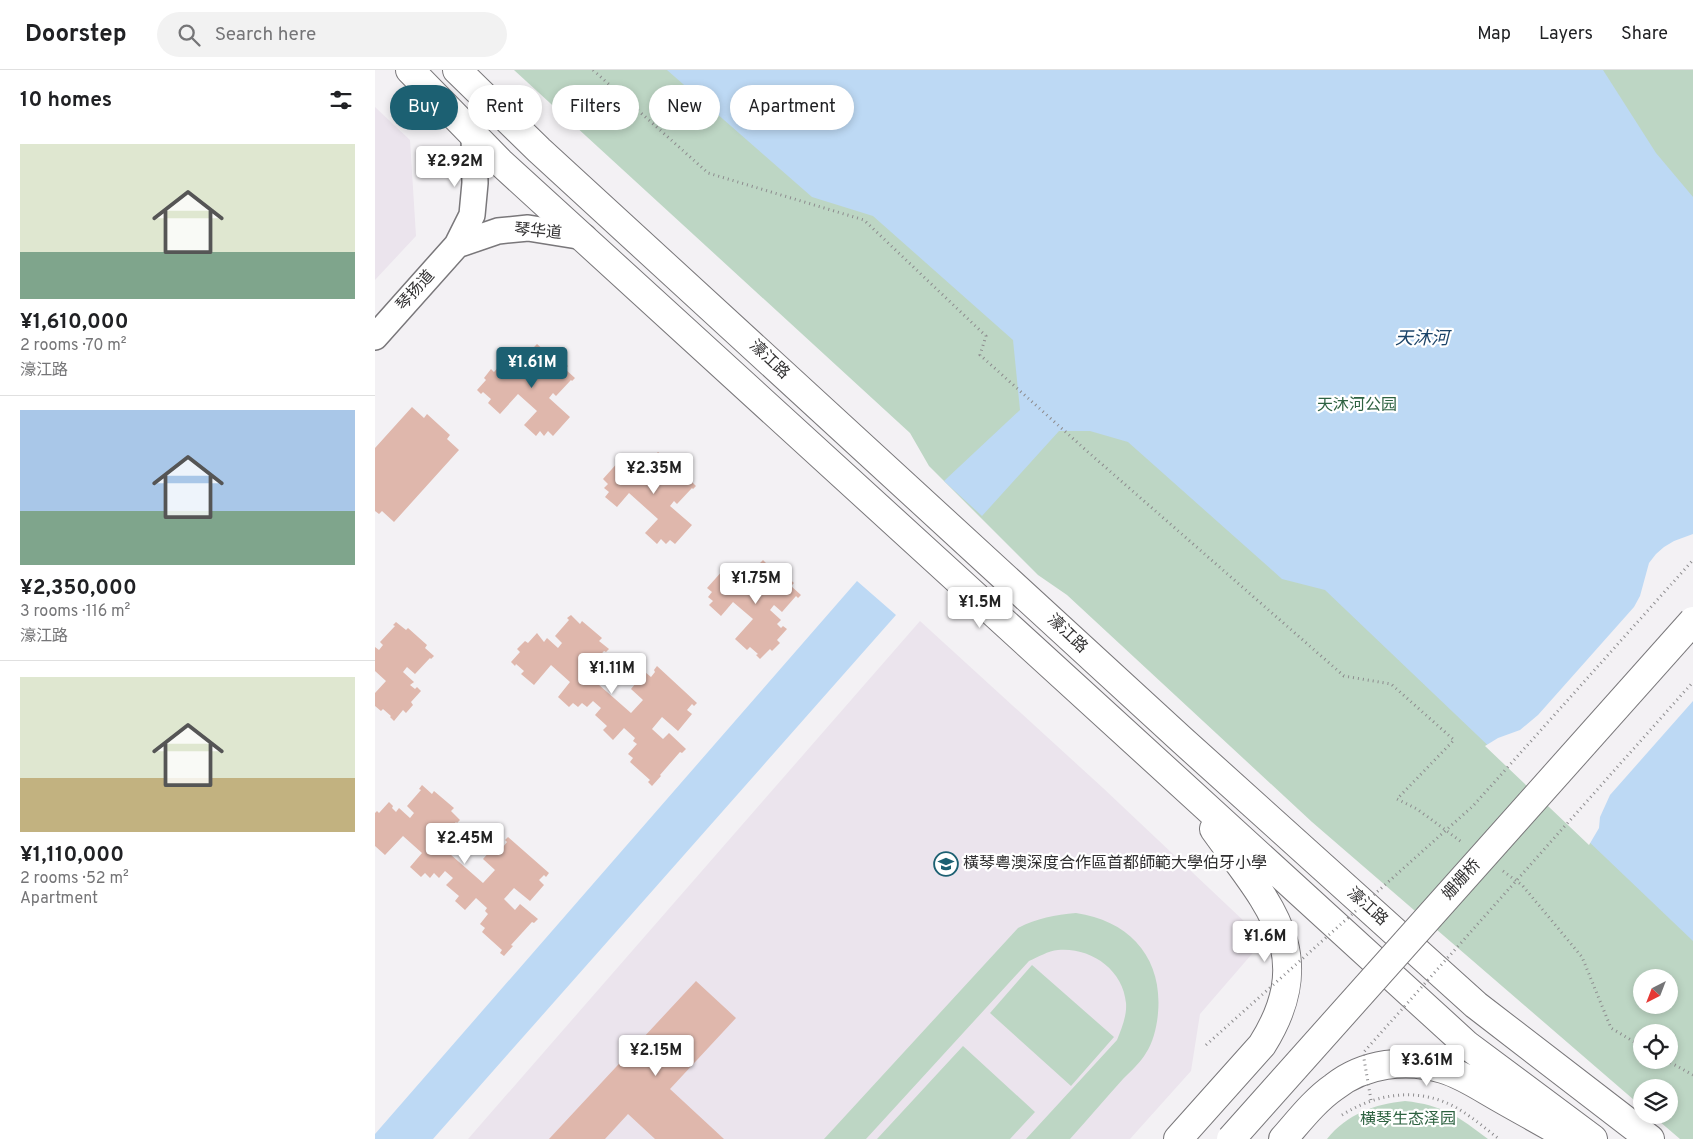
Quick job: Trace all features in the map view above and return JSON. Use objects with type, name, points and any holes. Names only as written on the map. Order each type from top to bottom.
[{"type":"main road","name":"濠江路","points":[[410,70],[500,162],[585,237],[1467,1045],[1593,1139]]},
{"type":"main road","name":"濠江路","points":[[457,70],[546,156],[1145,706],[1476,1005],[1650,1139]]},
{"type":"main road","name":"姗姗桥","points":[[1231,1139],[1693,621]]},
{"type":"main road","points":[[1178,1139],[1262,1045],[1280,1012],[1285,994],[1287,975],[1283,938],[1267,903],[1181,783]]},
{"type":"main road","points":[[1283,1139],[1320,1098],[1335,1085],[1369,1069],[1387,1064],[1406,1063],[1443,1069],[1461,1076],[1573,1139]]},
{"type":"street","points":[[457,245],[473,215],[475,184],[474,135]]},
{"type":"street","name":"琴华道","points":[[457,245],[498,230],[528,228],[585,237]]},
{"type":"street","name":"琴扬道","points":[[375,337],[457,245]]},
{"type":"path","points":[[593,70],[708,173],[864,220],[987,336],[980,355],[1088,452],[1344,676],[1391,684],[1454,740],[1397,799],[1417,809],[1465,844]]},
{"type":"path","points":[[1206,1045],[1473,806],[1693,560]]},
{"type":"path","points":[[1371,1100],[1363,1052],[1693,682]]},
{"type":"path","points":[[1498,868],[1522,885],[1582,957],[1611,1028],[1633,1041]]},
{"type":"path","points":[[1678,1067],[1693,1075]]},
{"type":"path","points":[[1340,1117],[1355,1107],[1371,1100],[1405,1094],[1423,1096],[1440,1100],[1471,1117],[1499,1139]]},
{"type":"shaded area","points":[[375,107],[390,121],[390,130],[399,130],[410,140],[416,236],[375,280]]},
{"type":"shaded area","name":"橫琴粵澳深度合作區首都師範大學伯牙小學","points":[[920,621],[1103,788],[1264,940],[1200,1014],[1191,1071],[1130,1139],[468,1139]]},
{"type":"green space","name":"天沐河","points":[[514,70],[1693,70],[1693,1139],[1680,1139],[1662,1124],[1678,1124],[1678,1079],[1633,1079],[1633,1099],[1312,822],[1067,595],[1038,575],[929,466],[910,433],[579,130],[639,130],[639,85],[552,85],[552,105],[542,96],[542,85],[530,85]]},
{"type":"green space","points":[[1076,913],[1095,917],[1112,924],[1139,945],[1155,975],[1158,993],[1158,1013],[1153,1039],[1144,1057],[1070,1139],[1026,1139],[1117,1040],[1125,1017],[1126,1003],[1124,991],[1112,970],[1093,956],[1082,952],[1058,950],[1029,961],[866,1139],[824,1139],[1018,928],[1046,918]]},
{"type":"green space","points":[[1032,965],[1114,1037],[1071,1086],[990,1013]]},
{"type":"green space","points":[[963,1046],[1035,1112],[1010,1139],[877,1139]]},
{"type":"green space","name":"横琴生态泽园","points":[[1405,1101],[1430,1106],[1450,1113],[1488,1139],[1327,1139],[1343,1123],[1362,1112],[1394,1102]]},
{"type":"water","name":"天沐河","points":[[667,70],[1603,70],[1656,153],[1693,197],[1693,941],[1325,590],[1282,579],[1128,442],[1090,431],[1059,431],[982,516],[944,481],[1020,410],[1013,340],[873,216],[812,197],[736,130],[854,130],[854,85],[730,85],[730,125],[720,116],[720,85],[684,85]]},
{"type":"water","points":[[857,581],[896,615],[433,1139],[375,1139],[375,1134]]},
{"type":"pier","points":[[1693,534],[1693,701],[1610,795],[1600,817],[1599,828],[1589,845],[1485,746],[1498,738],[1520,730],[1538,715],[1634,607],[1640,596],[1649,563],[1656,554],[1674,541]]},
{"type":"building","points":[[537,344],[546,352],[549,349],[568,366],[565,369],[575,378],[556,396],[553,393],[549,398],[570,417],[553,436],[548,431],[544,436],[540,431],[536,436],[524,425],[537,411],[518,394],[500,414],[488,403],[491,399],[483,392],[481,394],[477,390],[486,380],[484,378],[491,369],[494,372],[504,361],[508,364],[506,366],[510,370],[514,367],[525,376],[529,371],[521,364],[536,348],[534,347]]},
{"type":"building","points":[[412,407],[424,418],[427,414],[450,435],[447,439],[459,450],[394,522],[382,511],[379,514],[375,511],[375,448]]},
{"type":"building","points":[[658,452],[668,460],[670,457],[689,475],[687,477],[696,486],[677,504],[674,501],[670,506],[692,525],[675,544],[670,540],[666,544],[661,539],[657,544],[645,533],[658,519],[629,493],[617,507],[605,497],[609,492],[604,488],[608,484],[603,479],[620,460],[641,480],[645,475],[642,472],[657,456],[655,455]]},
{"type":"building","points":[[763,560],[772,569],[775,566],[794,583],[791,586],[801,595],[798,598],[796,596],[782,612],[774,605],[770,610],[781,620],[777,624],[781,628],[783,626],[787,629],[777,640],[780,643],[772,651],[770,649],[760,659],[756,655],[758,654],[750,647],[747,650],[735,639],[753,619],[733,602],[721,616],[709,605],[713,601],[708,597],[712,592],[707,588],[724,569],[745,588],[750,583],[747,581]]},
{"type":"building","points":[[571,615],[580,624],[582,621],[602,638],[599,641],[609,649],[606,652],[604,651],[590,667],[587,665],[582,670],[631,713],[643,700],[631,689],[645,672],[651,677],[657,666],[697,703],[694,706],[692,704],[687,710],[692,714],[678,731],[662,717],[652,729],[663,739],[669,733],[686,749],[682,753],[680,752],[652,786],[648,782],[650,780],[630,762],[633,758],[628,754],[637,744],[633,741],[635,738],[624,728],[613,740],[603,730],[607,726],[595,715],[601,708],[593,701],[587,707],[582,703],[578,707],[573,703],[569,707],[558,697],[570,682],[551,665],[534,685],[521,674],[524,671],[511,662],[520,652],[517,649],[525,641],[528,643],[537,633],[544,642],[547,638],[558,648],[562,643],[555,636]]},
{"type":"building","points":[[396,622],[406,630],[408,628],[427,645],[425,648],[434,656],[415,674],[407,667],[403,672],[414,682],[410,685],[415,689],[417,687],[421,691],[411,702],[413,705],[406,713],[403,710],[394,721],[383,709],[381,711],[375,706],[375,693],[386,681],[375,671],[375,647],[379,650],[383,645],[380,642],[395,626],[393,625]]},
{"type":"building","points":[[422,785],[432,794],[434,791],[454,808],[451,811],[460,820],[442,837],[439,835],[434,840],[483,883],[495,870],[483,859],[497,843],[503,847],[508,837],[549,873],[546,877],[544,875],[539,880],[544,885],[530,901],[514,888],[504,899],[515,910],[520,904],[538,919],[534,923],[532,922],[511,945],[513,946],[504,956],[500,953],[502,950],[482,932],[485,928],[480,924],[488,914],[485,911],[487,908],[476,898],[465,910],[455,901],[459,896],[446,885],[453,878],[445,871],[439,878],[434,873],[430,878],[425,873],[421,877],[410,867],[422,853],[403,836],[385,855],[375,846],[375,813],[377,811],[379,813],[389,802],[396,812],[399,808],[410,818],[414,813],[407,806],[421,790],[419,789]]},
{"type":"building","points":[[696,981],[736,1018],[670,1089],[724,1139],[655,1139],[628,1114],[605,1139],[549,1139]]},
{"type":"place","name":"橫琴粵澳深度合作區首都師範大學伯牙小學","points":[[946,864]]},
{"type":"park label","name":"天沐河公园","points":[[1357,406]]}]
